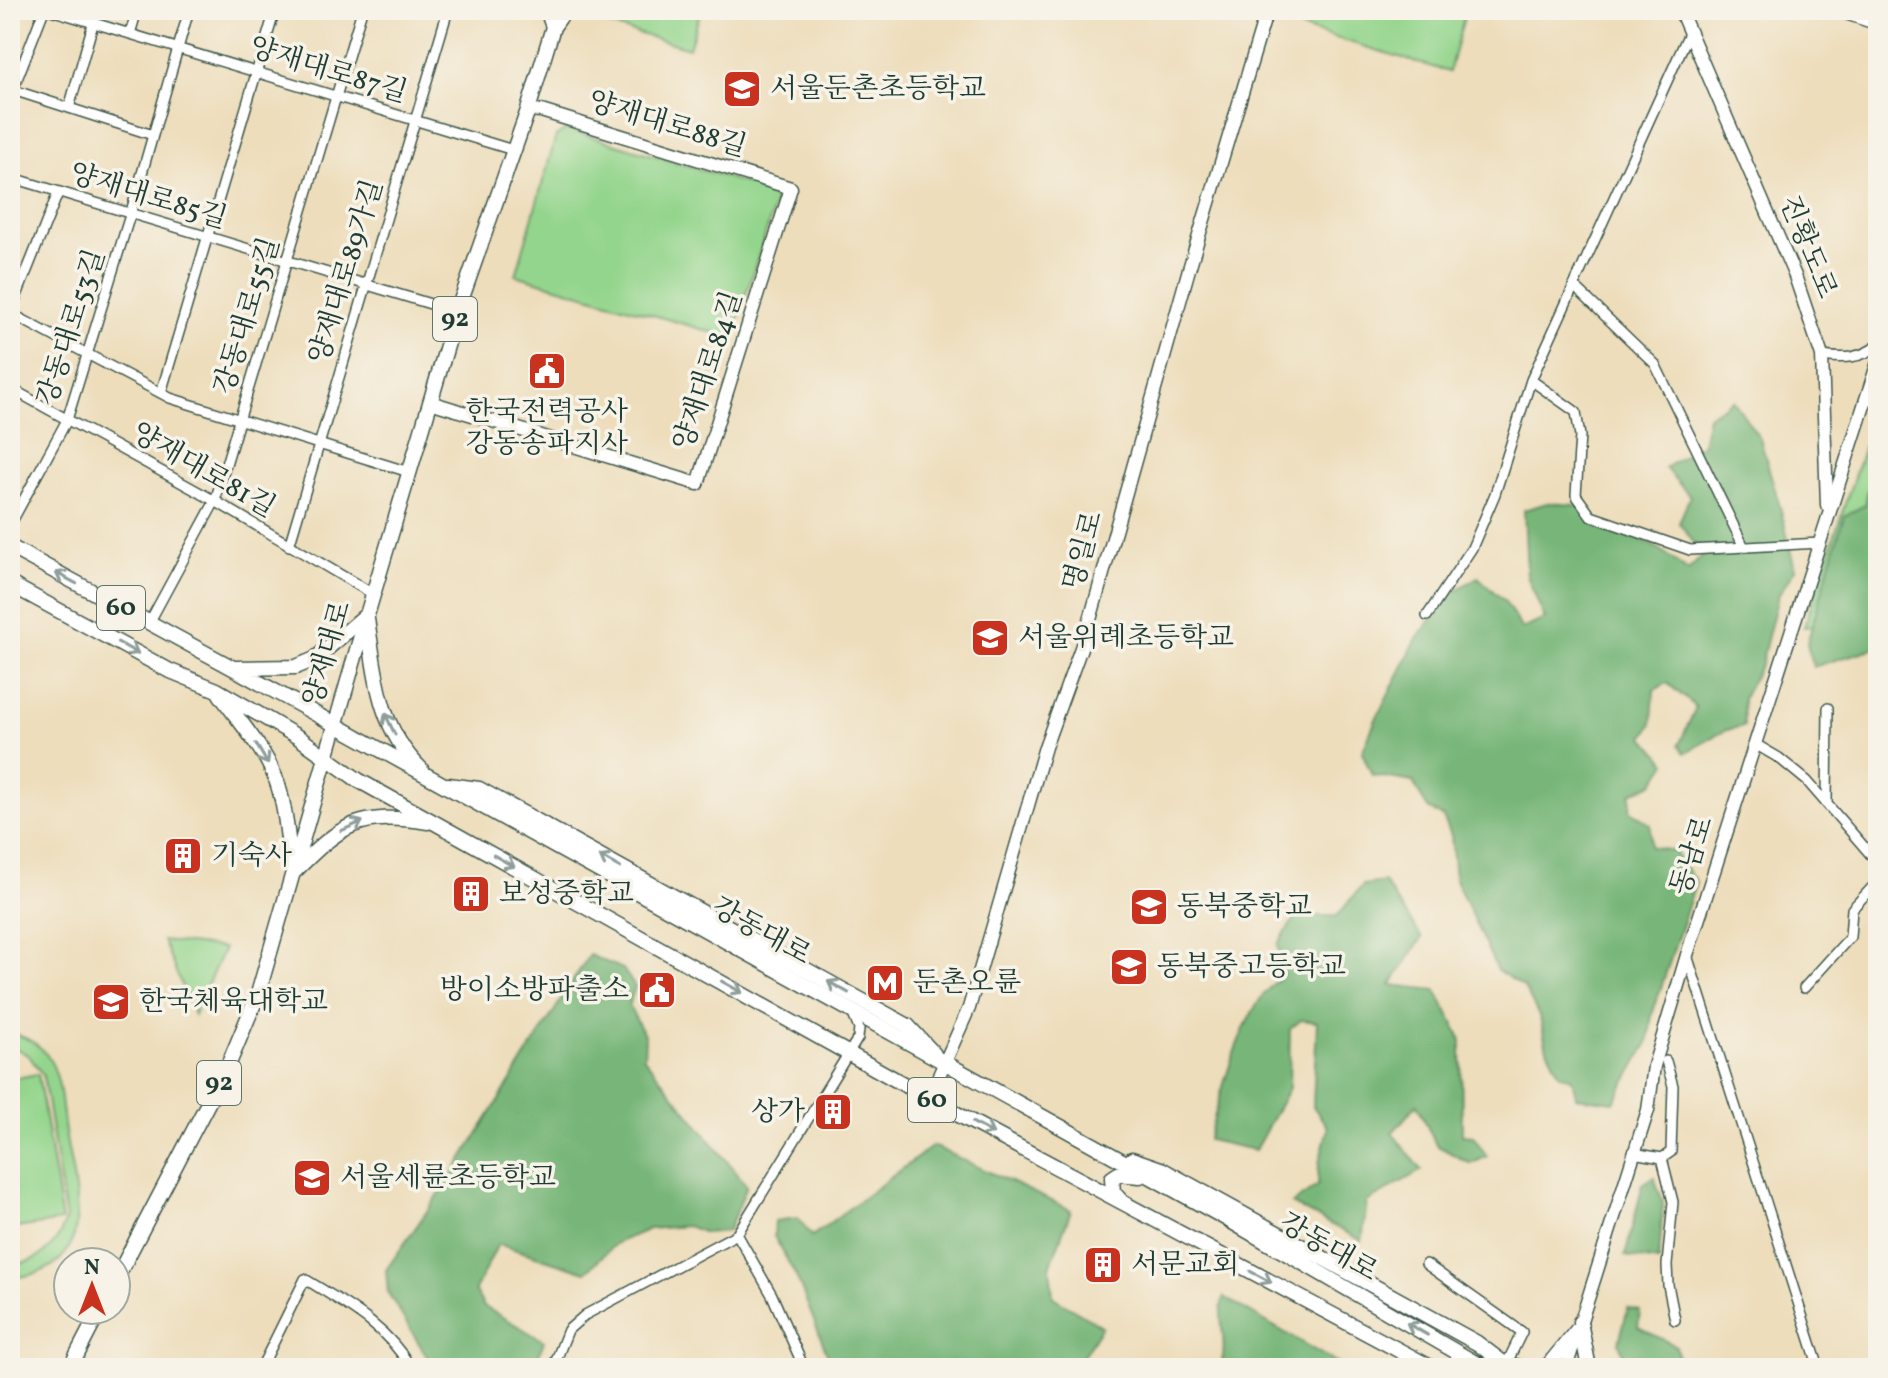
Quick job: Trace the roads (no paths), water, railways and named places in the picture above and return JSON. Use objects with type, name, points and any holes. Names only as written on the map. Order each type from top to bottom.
[{"type":"main road","points":[[547,10],[553,27]]},
{"type":"main road","name":"양재대로","points":[[132,1248],[230,1061],[258,994],[457,312],[528,110],[553,27],[565,10]]},
{"type":"main road","name":"명일로","points":[[929,1098],[969,1008],[1041,759],[1086,634],[1187,274],[1267,10]]},
{"type":"main road","name":"진황도로","points":[[1680,10],[1795,276],[1822,356],[1828,517]]},
{"type":"main road","points":[[1837,10],[1878,24]]},
{"type":"main road","name":"양재대로88길","points":[[528,110],[541,111],[791,188]]},
{"type":"main road","name":"양재대로84길","points":[[430,402],[698,484],[791,188]]},
{"type":"main road","name":"동남로","points":[[1566,1368],[1648,1110],[1654,1066],[1687,955],[1878,362]]},
{"type":"main road","name":"강동대로","points":[[10,547],[1152,1178],[1484,1368]]},
{"type":"main road","name":"강동대로","points":[[10,584],[168,670],[217,690],[294,735],[358,780],[929,1098],[1432,1368]]},
{"type":"main road","points":[[367,615],[384,713],[400,746],[439,784],[479,789],[908,1026],[945,1065]]},
{"type":"main road","points":[[233,668],[296,667],[315,659],[367,615]]},
{"type":"main road","points":[[217,690],[264,755],[277,783],[284,808],[292,874]]},
{"type":"main road","points":[[292,874],[327,839],[348,826],[368,819],[391,817],[436,823]]},
{"type":"main road","points":[[1097,1148],[1161,1169],[1477,1343],[1506,1365]]},
{"type":"main road","points":[[1122,1203],[1113,1192],[1112,1178],[1118,1174],[1152,1178]]},
{"type":"main road","points":[[75,1366],[93,1326]]},
{"type":"main road","points":[[1542,1368],[1547,1367],[1579,1326]]},
{"type":"main road","points":[[1579,1326],[1589,1368]]},
{"type":"main road","points":[[1447,1346],[1524,1368]]},
{"type":"street","points":[[44,10],[11,94],[69,108],[153,135]]},
{"type":"street","name":"양재대로87길","points":[[51,10],[513,150]]},
{"type":"street","points":[[69,108],[97,10]]},
{"type":"street","points":[[130,34],[137,10]]},
{"type":"street","name":"강동대로53길","points":[[10,525],[67,420],[189,10]]},
{"type":"street","points":[[161,393],[275,10]]},
{"type":"street","name":"강동대로55길","points":[[149,623],[215,501],[362,10]]},
{"type":"street","name":"양재대로89가길","points":[[289,546],[448,10]]},
{"type":"street","points":[[1427,616],[1472,548],[1495,494],[1531,380],[1689,33]]},
{"type":"street","name":"양재대로85길","points":[[10,177],[457,312]]},
{"type":"street","points":[[58,193],[10,313],[161,393],[409,472]]},
{"type":"street","points":[[1575,287],[1655,364],[1744,547]]},
{"type":"street","points":[[1822,356],[1867,354],[1878,345]]},
{"type":"street","points":[[1531,380],[1576,412],[1580,436],[1576,495],[1591,516],[1690,550],[1820,543]]},
{"type":"street","name":"양재대로81길","points":[[10,388],[215,501],[373,594]]},
{"type":"street","points":[[1827,804],[1828,708]]},
{"type":"street","points":[[1755,744],[1779,758],[1807,781],[1878,863]]},
{"type":"street","points":[[1804,988],[1850,937],[1852,909],[1878,881]]},
{"type":"street","points":[[1687,955],[1819,1368]]},
{"type":"street","points":[[553,1368],[568,1330],[585,1315],[737,1234],[858,1038],[859,1029],[852,1012]]},
{"type":"street","points":[[1633,1153],[1662,1158],[1671,1152],[1673,1086],[1666,1061]]},
{"type":"street","points":[[1662,1158],[1673,1202],[1667,1265],[1675,1320]]},
{"type":"street","points":[[737,1234],[772,1295],[804,1368]]},
{"type":"street","points":[[1426,1264],[1522,1332],[1506,1365]]},
{"type":"street","points":[[261,1368],[305,1279],[369,1320],[400,1349],[411,1368]]},
{"type":"place","name":"서울둔촌초등학교","points":[[742,89]]},
{"type":"place","name":"한국전력공사 강동송파지사","points":[[547,371]]},
{"type":"place","name":"서울위례초등학교","points":[[990,638]]},
{"type":"place","name":"기숙사","points":[[183,856]]},
{"type":"place","name":"보성중학교","points":[[471,894]]},
{"type":"place","name":"동북중학교","points":[[1149,907]]},
{"type":"place","name":"동북중고등학교","points":[[1129,967]]},
{"type":"place","name":"둔촌오륜","points":[[885,983]]},
{"type":"place","name":"방이소방파출소","points":[[657,990]]},
{"type":"place","name":"한국체육대학교","points":[[111,1002]]},
{"type":"place","name":"상가","points":[[833,1112]]},
{"type":"place","name":"서울세륜초등학교","points":[[312,1178]]},
{"type":"place","name":"서문교회","points":[[1103,1265]]}]
